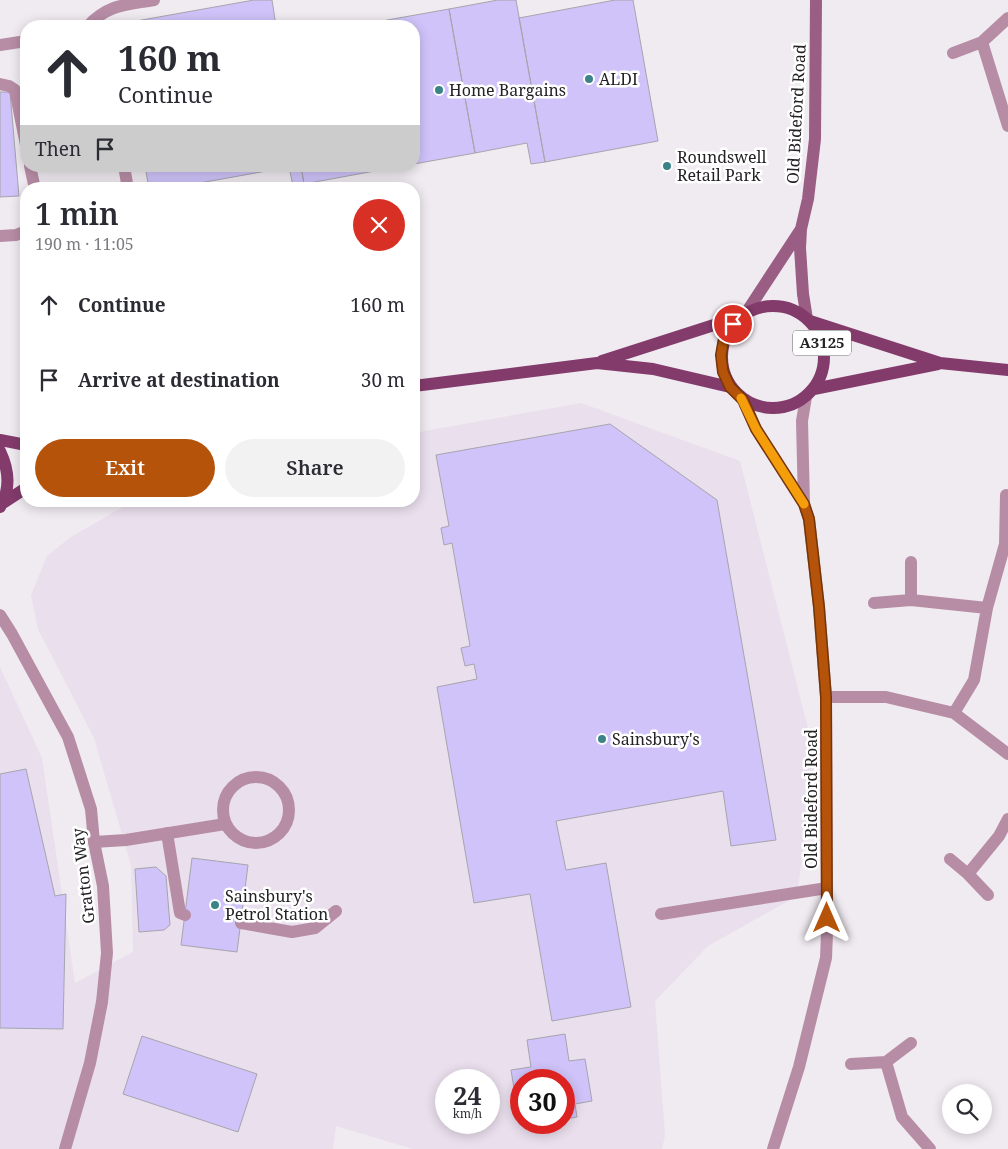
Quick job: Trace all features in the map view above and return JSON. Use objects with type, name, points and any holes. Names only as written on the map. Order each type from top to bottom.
[{"type":"main road","name":"A3125","points":[[810,393],[822,373],[824,354],[820,336],[808,320],[795,310],[778,306],[761,307],[746,313],[733,324],[724,338],[721,355],[723,372],[730,387],[743,400],[762,408],[783,408],[810,393],[940,363]]},
{"type":"main road","name":"A3125","points":[[808,320],[940,363],[1008,370]]},
{"type":"main road","points":[[420,385],[597,363],[717,324],[733,324]]},
{"type":"main road","points":[[597,363],[653,369],[730,387]]},
{"type":"main road","points":[[0,440],[20,444]]},
{"type":"main road","points":[[0,451],[7,468],[8,486],[1,505]]},
{"type":"main road","points":[[1,505],[20,492]]},
{"type":"street","points":[[93,20],[113,7],[154,0]]},
{"type":"street","name":"Old Bideford Road","points":[[808,320],[803,294],[800,248],[801,229],[808,199],[815,139],[816,0]]},
{"type":"street","points":[[953,53],[982,42],[1008,18]]},
{"type":"street","points":[[0,45],[20,42]]},
{"type":"street","points":[[982,42],[1008,126]]},
{"type":"street","points":[[0,84],[15,90],[20,115]]},
{"type":"street","name":"Old Bideford Road","points":[[746,313],[801,229]]},
{"type":"street","points":[[0,236],[20,233]]},
{"type":"street","points":[[0,245],[20,234]]},
{"type":"street","name":"Old Bideford Road","points":[[804,504],[802,420],[810,393]]},
{"type":"street","name":"Old Bideford Road","points":[[743,400],[756,429],[804,504],[809,519],[826,697],[828,933],[826,958],[799,1067],[773,1149]]},
{"type":"street","points":[[954,714],[974,680],[986,608],[1006,544],[1006,495]]},
{"type":"street","points":[[911,562],[911,600]]},
{"type":"street","points":[[874,603],[911,600],[986,608]]},
{"type":"street","name":"Gratton Way","points":[[0,615],[68,737],[91,809],[94,842],[103,886],[106,953],[102,1002],[90,1063],[65,1149]]},
{"type":"street","points":[[826,697],[886,697],[954,714],[1008,754]]},
{"type":"street","points":[[255,777],[268,779],[279,786],[287,796],[290,809],[287,822],[280,833],[270,841],[257,844],[244,842],[233,835],[225,824],[222,811],[224,798],[231,787],[242,780],[255,777]]},
{"type":"street","points":[[968,874],[999,836],[1008,819]]},
{"type":"street","points":[[94,842],[126,840],[225,824]]},
{"type":"street","points":[[168,833],[180,913],[185,915]]},
{"type":"street","points":[[950,859],[988,895]]},
{"type":"street","points":[[661,914],[827,888]]},
{"type":"street","points":[[241,923],[292,932],[315,928],[336,911]]},
{"type":"street","points":[[851,1064],[886,1062],[911,1044]]},
{"type":"street","points":[[886,1062],[902,1117],[930,1149]]},
{"type":"shaded area","name":"Sainsbury's","points":[[581,403],[740,461],[815,756],[797,896],[708,946],[655,1001],[665,1136],[662,1149],[413,1149],[336,1126],[333,1149],[0,1149],[0,667],[42,758],[75,983],[133,952],[131,865],[94,738],[38,629],[31,595],[47,556],[71,537],[123,507],[420,507],[420,432]]},
{"type":"building","points":[[254,0],[272,0],[275,20],[142,20]]},
{"type":"building","points":[[498,0],[516,0],[545,162],[531,164],[527,143],[475,153],[449,9]]},
{"type":"building","name":"ALDI","points":[[615,0],[633,0],[658,141],[545,162],[519,18]]},
{"type":"building","name":"Home Bargains","points":[[449,9],[475,153],[420,163],[420,20],[387,20]]},
{"type":"building","points":[[0,92],[10,92],[19,196],[0,197]]},
{"type":"building","points":[[146,172],[261,172],[205,182],[148,182]]},
{"type":"building","points":[[290,172],[302,172],[304,182],[292,182]]},
{"type":"building","points":[[302,172],[369,172],[315,182],[304,182]]},
{"type":"building","name":"Sainsbury's","points":[[610,424],[717,500],[776,840],[731,846],[723,791],[556,821],[566,870],[606,863],[631,1007],[552,1021],[530,894],[474,903],[437,687],[477,679],[474,664],[465,666],[461,648],[470,646],[452,543],[444,545],[441,528],[449,526],[436,455]]},
{"type":"building","points":[[26,769],[55,896],[66,894],[63,1029],[0,1028],[0,774]]},
{"type":"building","points":[[192,858],[248,865],[237,952],[181,945]]},
{"type":"building","points":[[156,867],[166,876],[170,925],[164,930],[139,932],[135,869]]},
{"type":"building","points":[[565,1034],[569,1061],[585,1059],[592,1101],[575,1104],[575,1069],[518,1069],[531,1067],[527,1040]]},
{"type":"building","points":[[142,1036],[257,1074],[238,1132],[123,1094]]},
{"type":"slow traffic","points":[[741,398],[756,429],[804,504]]},
{"type":"place","name":"ALDI","points":[[589,79]]},
{"type":"place","name":"Home Bargains","points":[[439,90]]},
{"type":"place","name":"Roundswell Retail Park","points":[[667,166]]},
{"type":"place","name":"Sainsbury's","points":[[602,739]]},
{"type":"place","name":"Sainsbury's Petrol Station","points":[[215,905]]},
{"type":"route","points":[[733,324],[724,338],[721,355],[723,372],[730,387],[743,400],[756,429],[804,504],[809,519],[819,607],[826,697],[827,918]]}]
